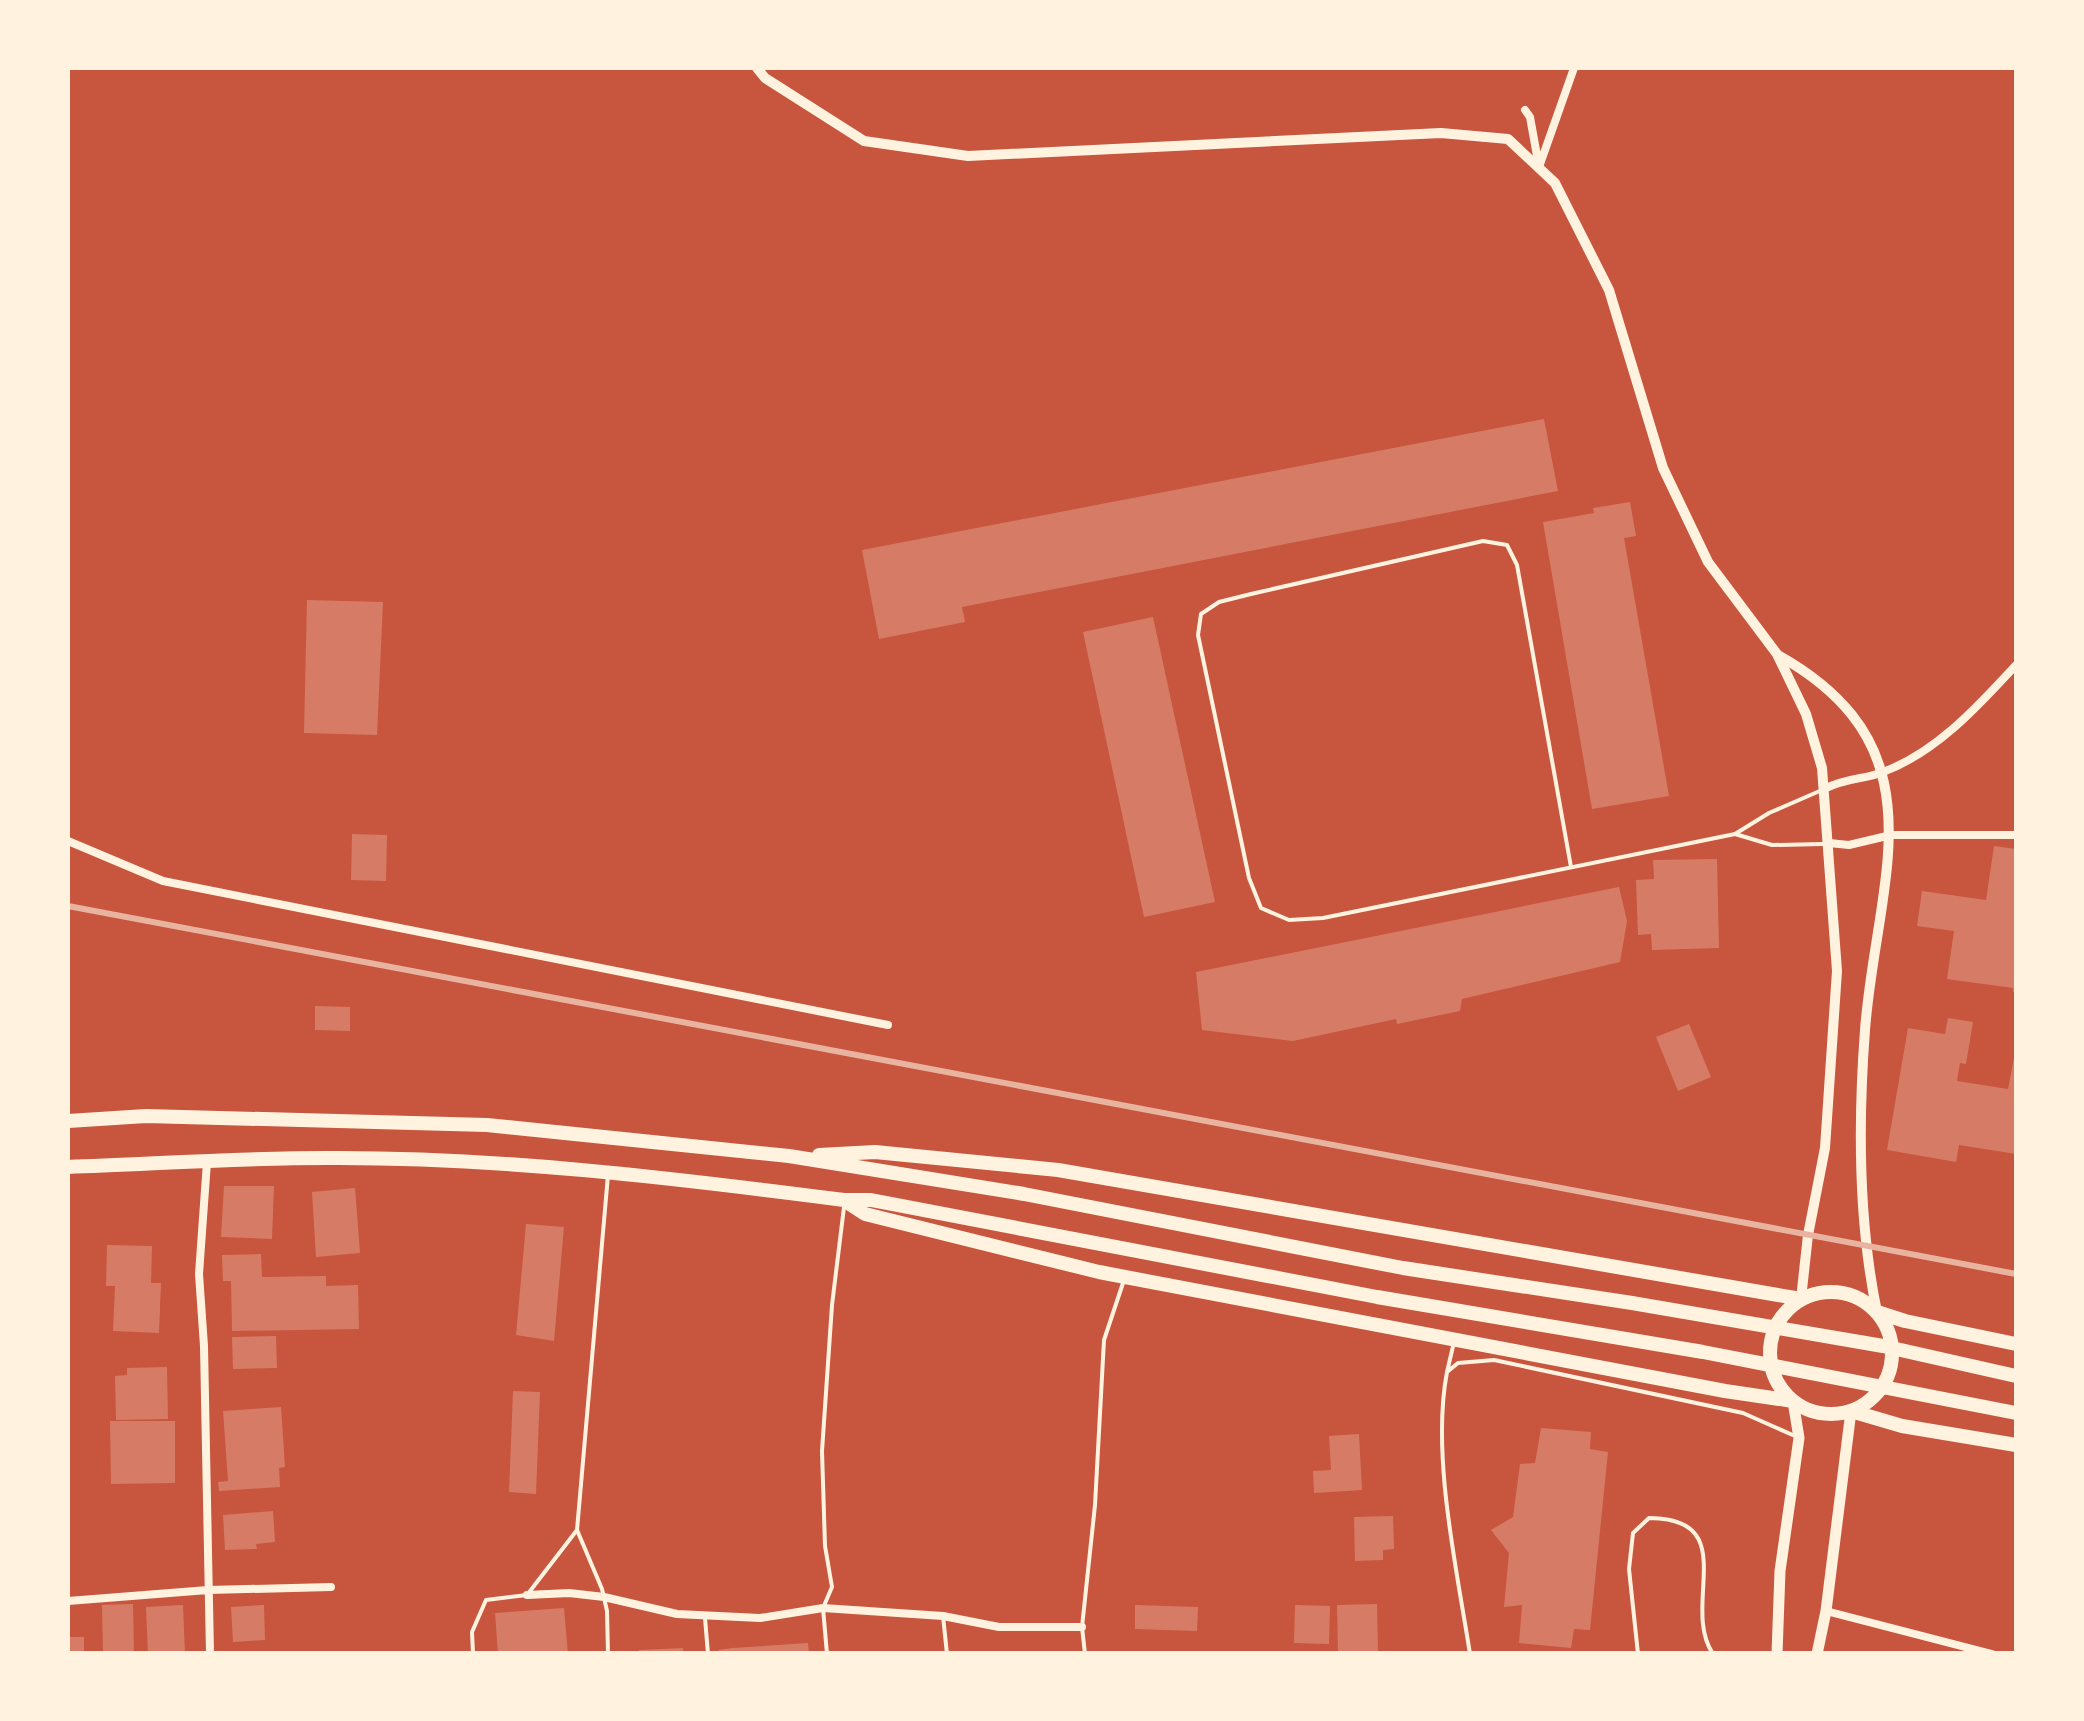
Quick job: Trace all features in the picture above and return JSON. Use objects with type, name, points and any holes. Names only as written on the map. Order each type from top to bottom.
[{"type":"highway","points":[[68,1121],[146,1116],[487,1124],[789,1156],[1024,1194],[1403,1268],[1829,1336],[2016,1376]]},
{"type":"highway","points":[[789,1156],[875,1152],[1058,1170],[1801,1299]]},
{"type":"highway","points":[[68,1167],[328,1158],[608,1172],[870,1200],[2016,1412]]},
{"type":"highway","points":[[844,1200],[865,1214],[1126,1276],[1725,1391],[1793,1400],[1821,1412],[1851,1410],[1902,1426],[2016,1444]]},
{"type":"highway","points":[[1793,1400],[1778,1383],[1770,1360],[1772,1336],[1783,1315],[1801,1299],[1820,1292],[1841,1292],[1861,1299],[1877,1312],[1890,1332],[1893,1357],[1887,1380],[1872,1399],[1851,1410]]},
{"type":"highway","points":[[1877,1312],[2016,1344]]},
{"type":"main road","points":[[1777,1654],[1780,1571],[1799,1438],[1793,1400]]},
{"type":"main road","points":[[1817,1654],[1851,1410]]},
{"type":"street","points":[[757,68],[765,78],[864,141],[968,156],[1441,132],[1508,139],[1555,183],[1609,290],[1663,468],[1708,562],[1777,654],[1806,714],[1824,789],[1837,971],[1825,1148],[1808,1235],[1801,1299]]},
{"type":"street","points":[[1538,167],[1574,68]]},
{"type":"street","points":[[1525,110],[1530,117],[1538,167]]},
{"type":"street","points":[[1777,654],[1809,672],[1856,722],[1881,773],[1890,808],[1891,835],[1865,1029],[1862,1129],[1865,1245],[1877,1312]]},
{"type":"street","points":[[1824,789],[1841,780],[1881,773],[1931,745],[1969,716],[2016,666]]},
{"type":"street","points":[[1829,844],[1860,844],[1891,835],[2016,835]]},
{"type":"street","points":[[68,842],[163,881],[888,1025]]},
{"type":"street","points":[[206,1162],[199,1274],[210,1654]]},
{"type":"street","points":[[68,1602],[208,1590],[331,1588]]},
{"type":"street","points":[[527,1595],[569,1593],[604,1597],[677,1614],[760,1618],[823,1608],[944,1616],[999,1627],[1082,1626]]},
{"type":"street","points":[[1826,1611],[1992,1654]]},
{"type":"lane","points":[[1571,867],[1517,565],[1507,545],[1484,542],[1251,594],[1219,602],[1202,614],[1198,634],[1250,878],[1261,908],[1290,920],[1323,918],[1734,834],[1795,800],[1824,789]]},
{"type":"lane","points":[[1734,834],[1772,845],[1829,844]]},
{"type":"lane","points":[[608,1172],[577,1530],[604,1597],[608,1654]]},
{"type":"lane","points":[[826,1654],[823,1608],[832,1587],[825,1546],[822,1451],[844,1200]]},
{"type":"lane","points":[[1085,1654],[1082,1626],[1096,1505],[1104,1340],[1126,1276]]},
{"type":"lane","points":[[1455,1338],[1447,1372],[1443,1425],[1448,1498],[1470,1654]]},
{"type":"lane","points":[[1447,1372],[1458,1363],[1494,1360],[1743,1413],[1799,1438]]},
{"type":"lane","points":[[1638,1654],[1629,1570],[1633,1533],[1648,1518],[1676,1518],[1692,1529],[1702,1550],[1704,1641],[1713,1654]]},
{"type":"lane","points":[[473,1654],[472,1632],[486,1600],[527,1595],[577,1530]]},
{"type":"lane","points":[[704,1614],[708,1654]]},
{"type":"lane","points":[[944,1616],[947,1654]]},
{"type":"building","points":[[1544,419],[1558,491],[962,607],[965,622],[879,639],[862,550]]},
{"type":"building","points":[[1630,502],[1636,536],[1624,538],[1669,796],[1592,809],[1543,522]]},
{"type":"building","points":[[307,600],[383,602],[377,735],[304,733]]},
{"type":"building","points":[[1153,617],[1215,902],[1144,917],[1083,632]]},
{"type":"building","points":[[352,834],[387,835],[386,881],[351,880]]},
{"type":"building","points":[[1994,846],[2016,849],[2016,993],[2013,988],[1947,979],[1954,931],[1917,926],[1922,891],[1986,900]]},
{"type":"building","points":[[1717,859],[1719,948],[1652,950],[1651,934],[1638,935],[1636,880],[1654,879],[1653,860]]},
{"type":"building","points":[[1619,887],[1627,921],[1620,962],[1462,999],[1460,1011],[1397,1024],[1396,1019],[1293,1041],[1202,1030],[1196,972]]},
{"type":"building","points":[[315,1006],[350,1007],[350,1031],[315,1030]]},
{"type":"building","points":[[1948,1018],[1973,1022],[1966,1064],[1960,1063],[1957,1081],[2008,1089],[2016,1048],[2016,1154],[1959,1145],[1956,1162],[1887,1150],[1908,1028],[1945,1034]]},
{"type":"building","points":[[1689,1024],[1711,1077],[1678,1091],[1656,1037]]},
{"type":"building","points":[[224,1186],[274,1186],[272,1239],[221,1237]]},
{"type":"building","points":[[355,1188],[360,1253],[316,1257],[312,1192]]},
{"type":"building","points":[[526,1224],[564,1227],[554,1341],[516,1335]]},
{"type":"building","points":[[107,1245],[152,1246],[151,1283],[161,1283],[159,1333],[113,1331],[115,1286],[106,1286]]},
{"type":"building","points":[[261,1254],[262,1277],[326,1276],[326,1286],[358,1285],[359,1329],[232,1331],[231,1281],[223,1281],[222,1255]]},
{"type":"building","points":[[276,1336],[277,1368],[233,1369],[232,1337]]},
{"type":"building","points":[[167,1367],[168,1419],[116,1420],[115,1376],[127,1375],[127,1368]]},
{"type":"building","points":[[513,1391],[540,1392],[536,1494],[509,1492]]},
{"type":"building","points":[[281,1407],[285,1467],[279,1468],[280,1487],[219,1491],[218,1482],[228,1481],[223,1411]]},
{"type":"building","points":[[110,1421],[175,1421],[175,1483],[111,1484]]},
{"type":"building","points":[[1541,1428],[1591,1432],[1590,1449],[1608,1452],[1590,1630],[1574,1629],[1571,1648],[1519,1643],[1522,1605],[1504,1607],[1509,1553],[1491,1530],[1513,1517],[1520,1464],[1535,1463]]},
{"type":"building","points":[[1359,1434],[1362,1490],[1314,1493],[1313,1471],[1331,1470],[1329,1436]]},
{"type":"building","points":[[273,1511],[275,1542],[256,1544],[257,1549],[225,1550],[223,1515]]},
{"type":"building","points":[[1393,1516],[1394,1549],[1383,1550],[1383,1560],[1355,1561],[1354,1517]]},
{"type":"building","points":[[133,1604],[134,1654],[103,1654],[102,1605]]},
{"type":"building","points":[[1377,1604],[1378,1651],[1338,1652],[1337,1605]]},
{"type":"building","points":[[183,1605],[185,1654],[148,1654],[146,1607]]},
{"type":"building","points":[[264,1605],[265,1640],[233,1642],[231,1607]]},
{"type":"building","points":[[1135,1605],[1198,1607],[1197,1631],[1135,1629]]},
{"type":"building","points":[[1295,1605],[1330,1606],[1329,1644],[1294,1643]]},
{"type":"building","points":[[564,1608],[568,1654],[498,1654],[495,1613]]},
{"type":"building","points":[[68,1637],[84,1637],[84,1654],[68,1654]]},
{"type":"building","points":[[808,1643],[809,1654],[719,1654],[718,1650],[732,1648]]},
{"type":"building","points":[[683,1648],[683,1654],[639,1654],[639,1650]]},
{"type":"railway","points":[[68,906],[2016,1274]]}]
